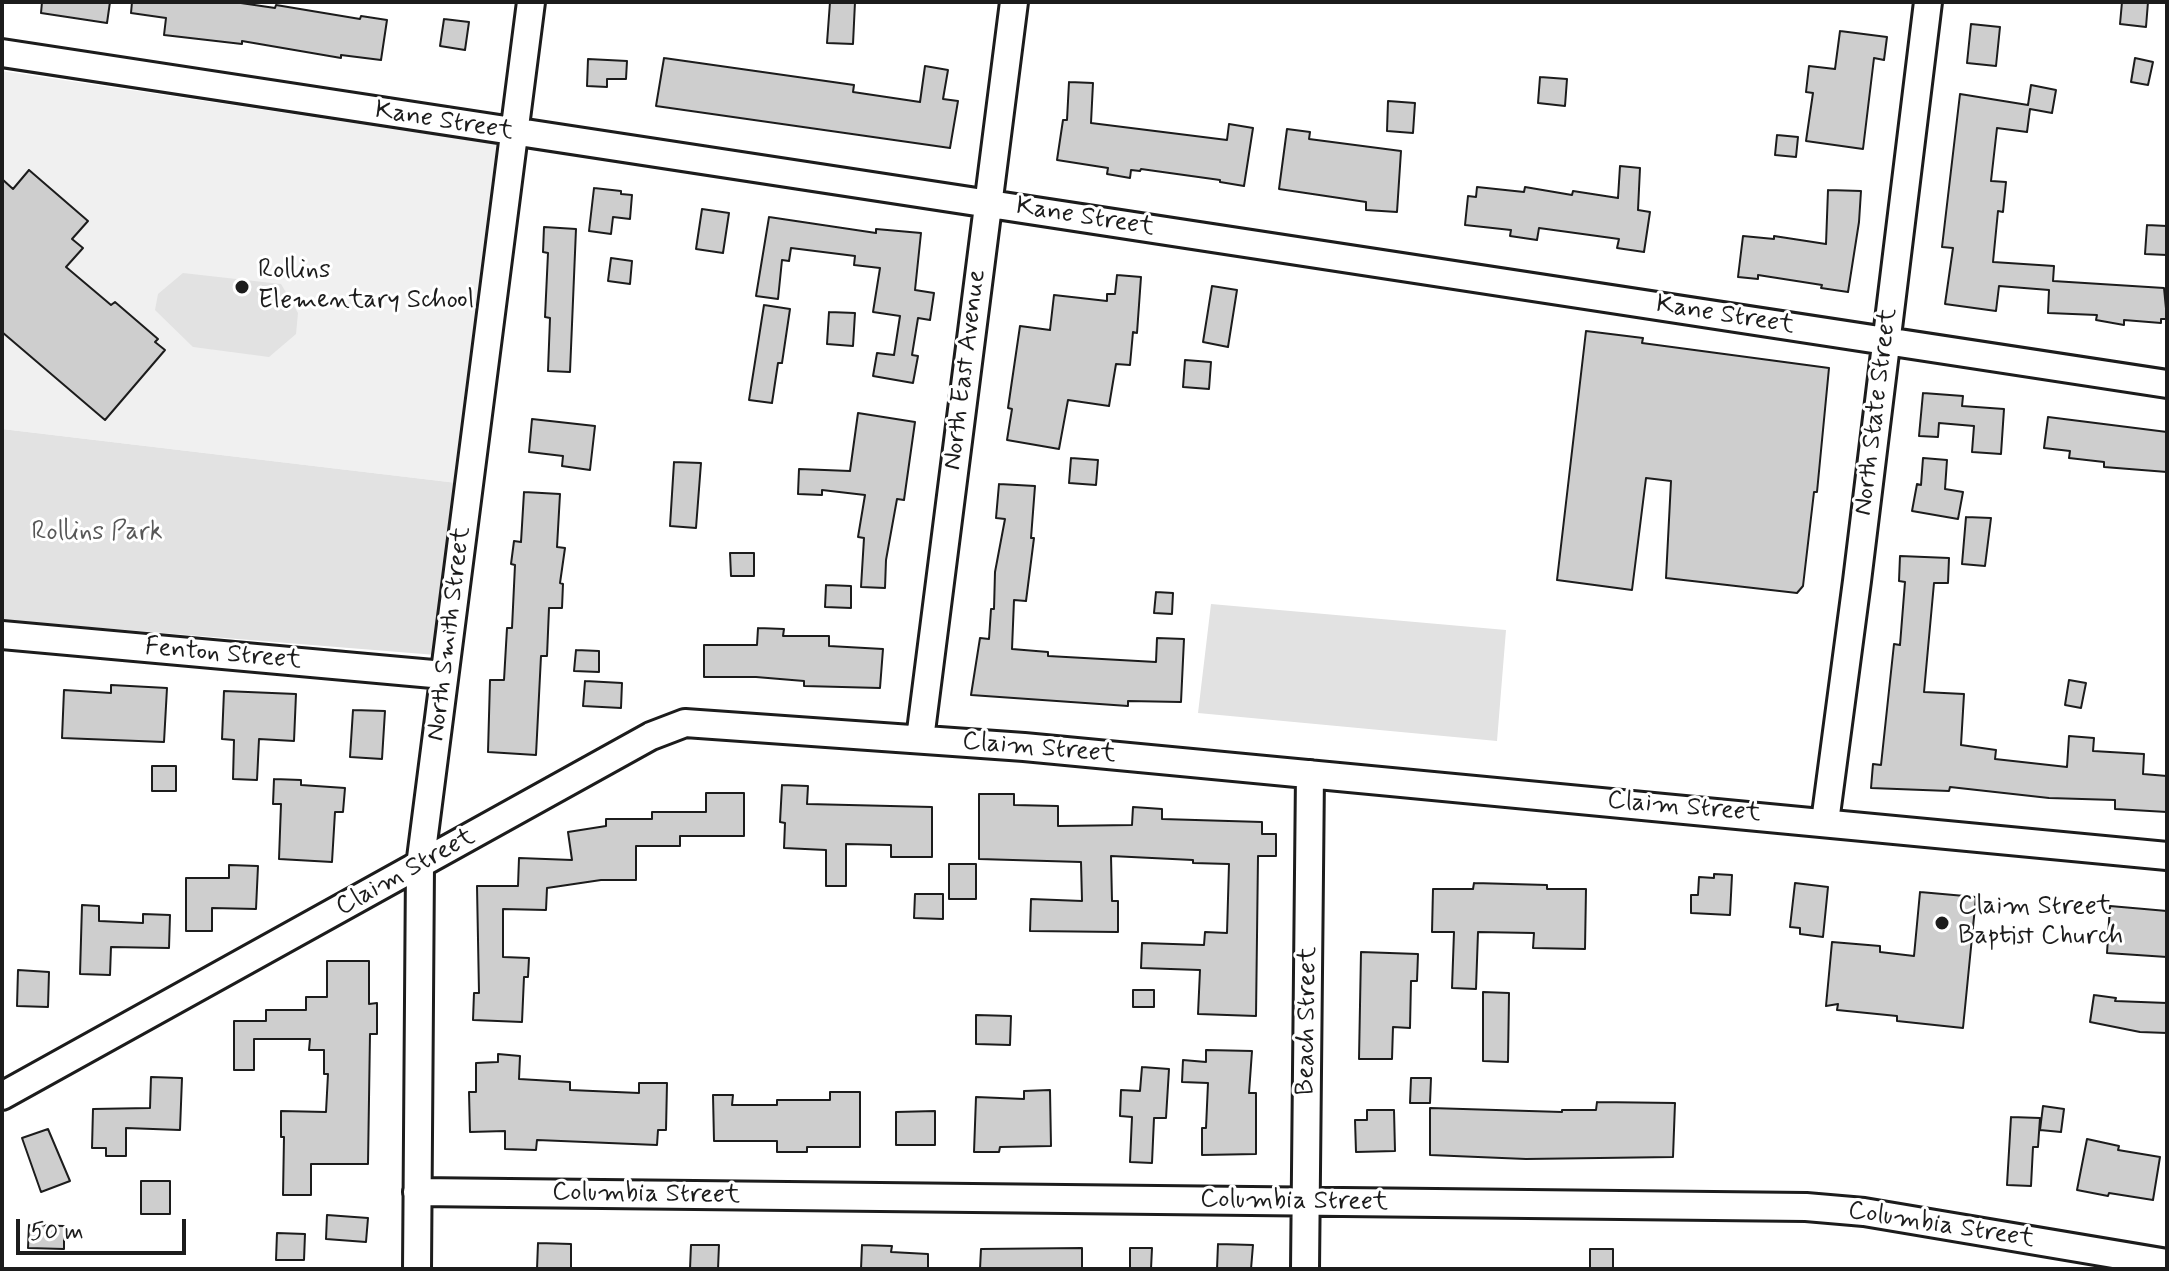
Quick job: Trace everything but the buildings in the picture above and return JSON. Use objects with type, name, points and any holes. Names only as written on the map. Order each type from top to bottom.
[{"type":"street","name":"North Smith Street","points":[[417,1269],[420,866],[531,2]]},
{"type":"street","name":"North East Avenue","points":[[920,739],[1014,2]]},
{"type":"street","name":"North State Street","points":[[1825,822],[1928,2]]},
{"type":"street","name":"Kane Street","points":[[2,53],[2167,384]]},
{"type":"street","name":"Fenton Street","points":[[2,635],[444,675]]},
{"type":"street","name":"Claim Street","points":[[2,1096],[651,736],[685,723],[920,739],[1310,774],[2167,856]]},
{"type":"street","name":"Beach Street","points":[[1305,1269],[1310,774]]},
{"type":"street","name":"Columbia Street","points":[[417,1192],[1806,1207],[1864,1212],[2167,1263]]},
{"type":"shaded area","name":"Rollins Elementary School","points":[[2,71],[501,145],[457,483],[2,429]]},
{"type":"green space","points":[[183,273],[281,284],[298,313],[296,334],[269,357],[193,347],[155,310],[158,294]]},
{"type":"green space","name":"Rollins Park","points":[[2,429],[457,483],[436,655],[2,620]]},
{"type":"green space","points":[[1211,604],[1506,630],[1497,741],[1198,713]]},
{"type":"place","name":"Rollins Elementary School","points":[[242,287]]},
{"type":"place","name":"Claim Street Baptist Church","points":[[1942,923]]}]
